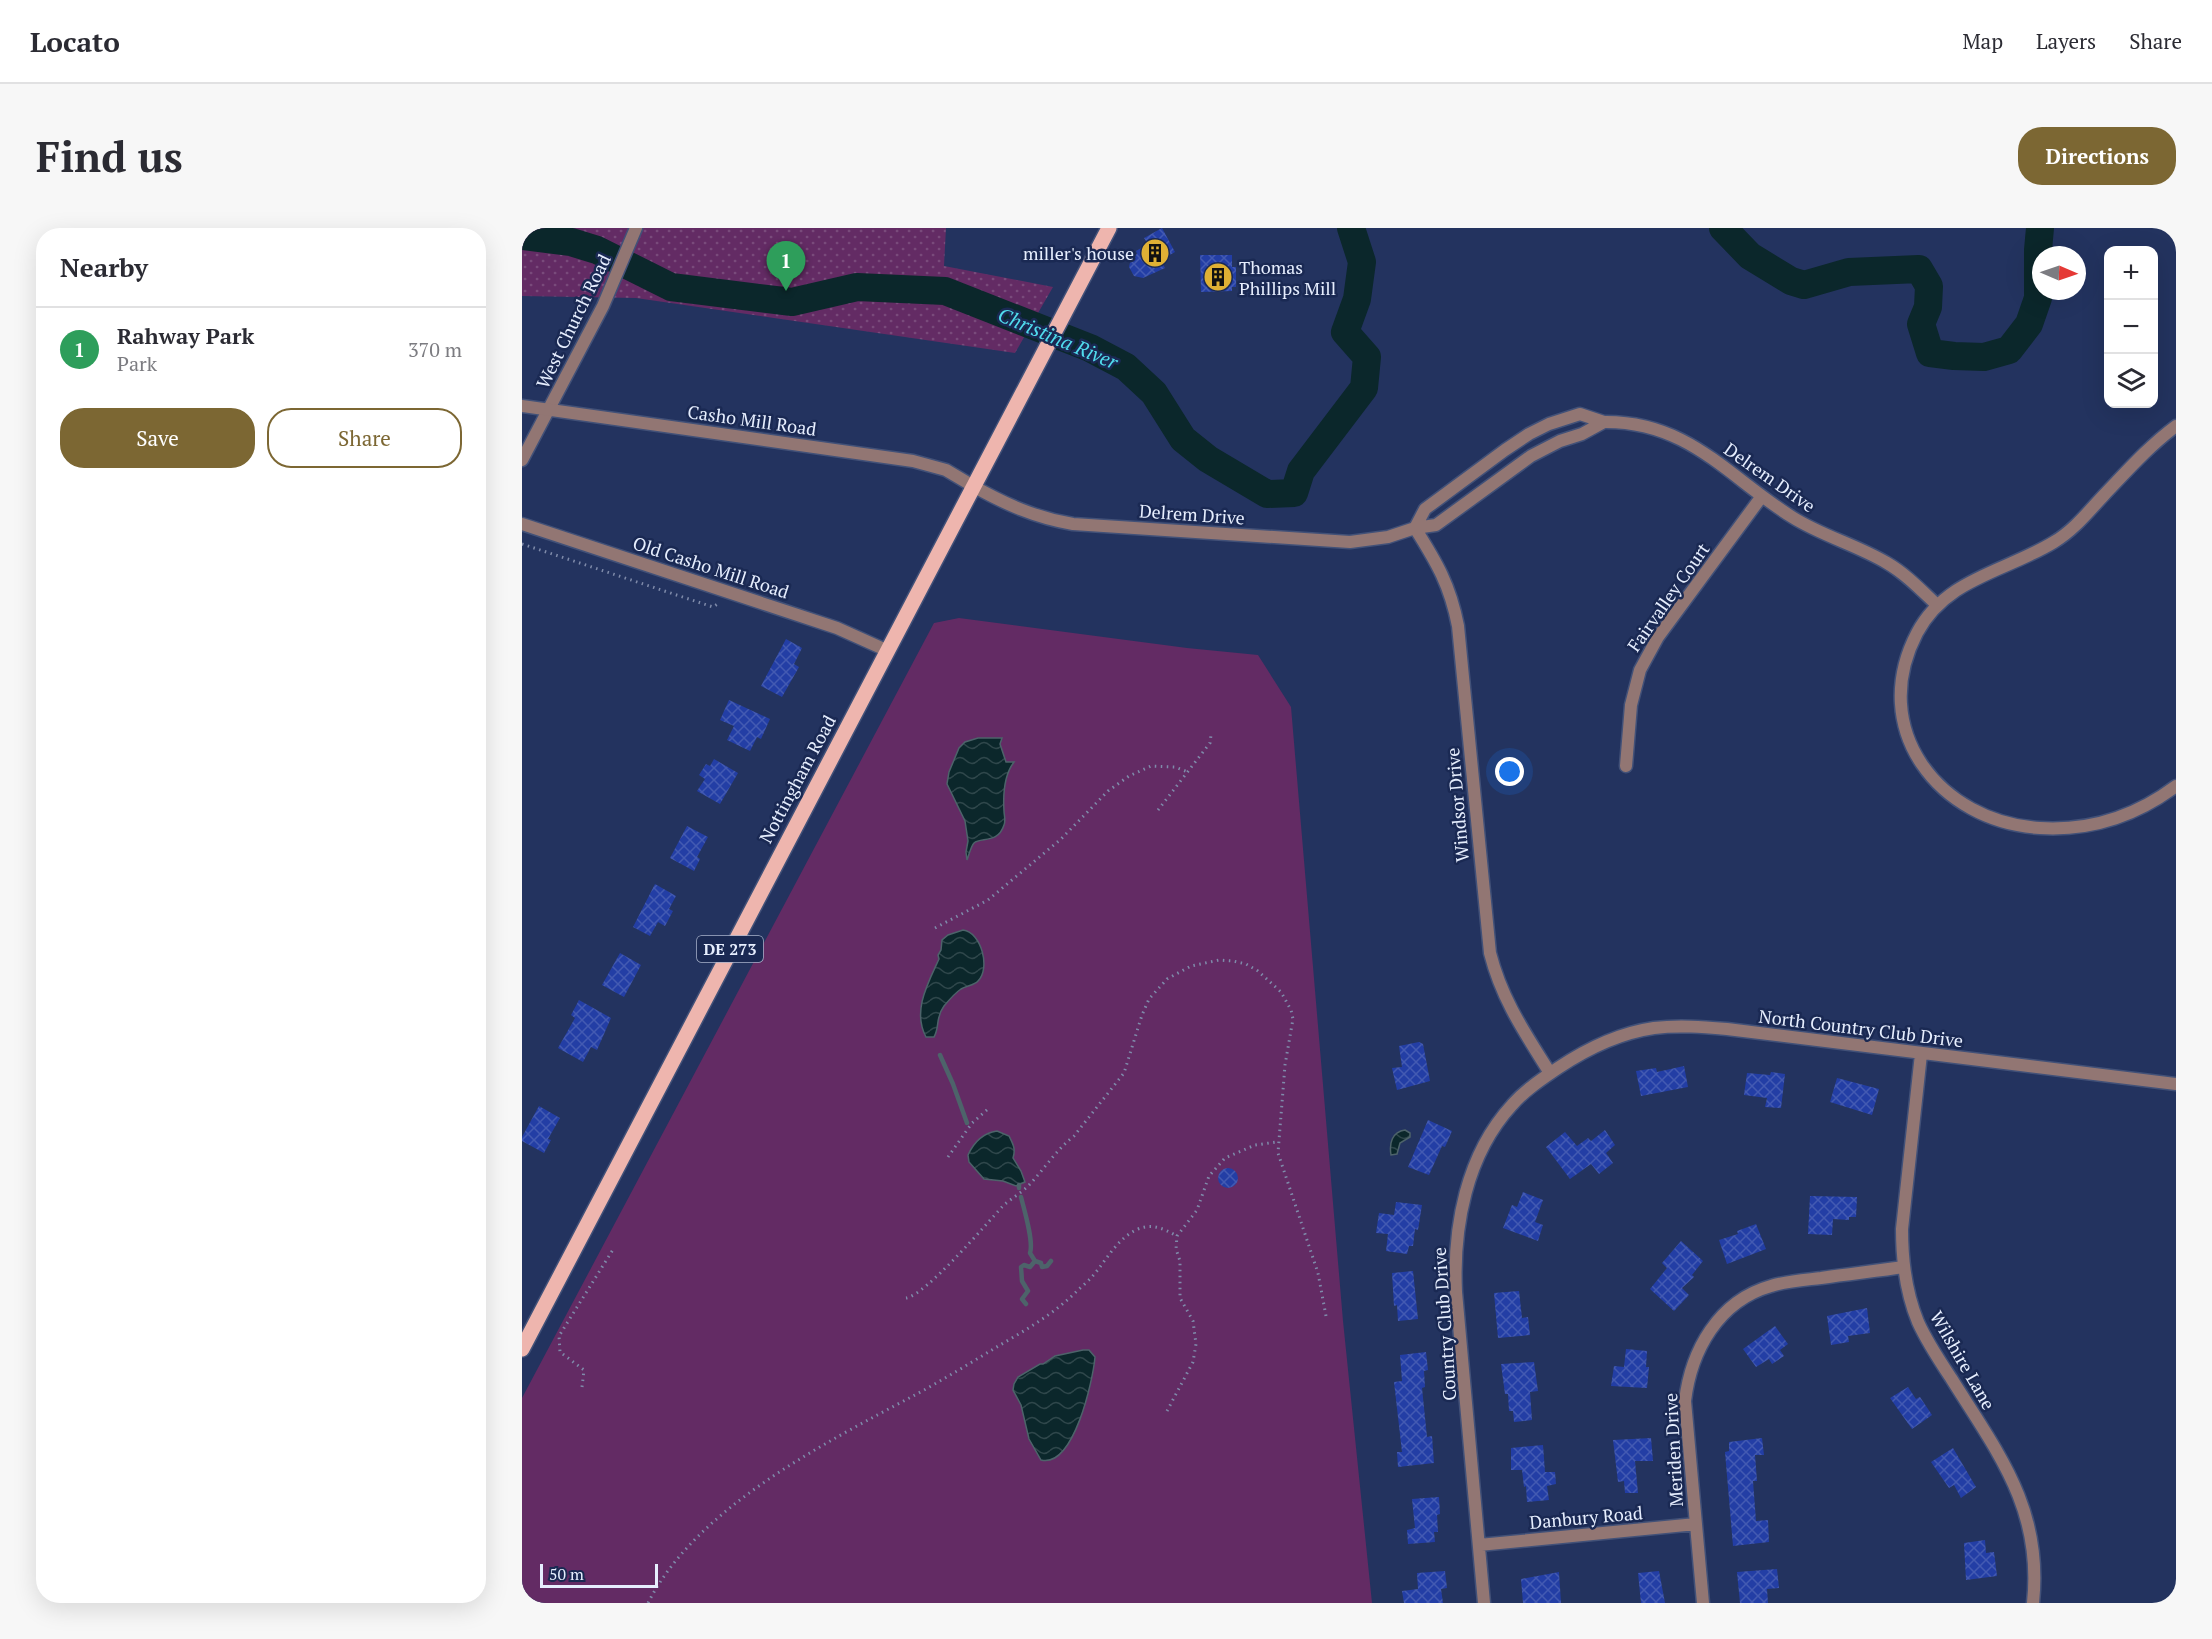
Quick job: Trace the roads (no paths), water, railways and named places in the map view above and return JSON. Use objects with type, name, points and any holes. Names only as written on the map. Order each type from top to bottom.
[{"type":"main road","name":"Nottingham Road","points":[[522,1349],[1109,228]]},
{"type":"street","name":"West Church Road","points":[[522,460],[589,336],[636,228]]},
{"type":"street","name":"Casho Mill Road","points":[[522,406],[913,460],[946,470],[973,486]]},
{"type":"street","name":"Delrem Drive","points":[[1415,528],[1425,509],[1529,434],[1548,424],[1580,414],[1604,422],[1639,424],[1660,429],[1682,439],[1704,451],[1793,518],[1887,563],[1908,578],[1936,605]]},
{"type":"street","name":"Delrem Drive","points":[[973,486],[1023,511],[1072,524],[1350,542],[1388,537],[1415,528],[1436,525],[1531,456],[1604,422]]},
{"type":"street","points":[[2176,426],[2135,461],[2073,528],[2054,542],[1959,588],[1936,605],[1909,649],[1903,669],[1901,690],[1904,729],[1923,768],[1951,796],[1977,811],[2014,824],[2038,828],[2082,827],[2125,816],[2143,808],[2176,786]]},
{"type":"street","name":"Fairvalley Court","points":[[1626,766],[1631,705],[1640,670],[1658,637],[1762,496]]},
{"type":"street","name":"Old Casho Mill Road","points":[[522,524],[837,628],[886,650]]},
{"type":"street","name":"Windsor Drive","points":[[1415,528],[1449,587],[1458,626],[1490,953],[1504,996],[1514,1017],[1550,1073]]},
{"type":"street","name":"North Country Club Drive","points":[[1550,1073],[1582,1052],[1609,1040],[1632,1033],[1677,1026],[1727,1029],[2176,1084]]},
{"type":"street","name":"Wilshire Lane","points":[[1921,1054],[1903,1211],[1902,1248],[1907,1285],[1919,1323],[1933,1349],[2016,1485],[2032,1537],[2035,1562],[2033,1603]]},
{"type":"street","name":"Country Club Drive","points":[[1484,1603],[1456,1292],[1456,1240],[1459,1217],[1473,1170],[1492,1132],[1514,1103],[1550,1073]]},
{"type":"street","name":"Meriden Drive","points":[[1703,1603],[1685,1401],[1687,1382],[1700,1345],[1712,1327],[1742,1300],[1770,1286],[1904,1267]]},
{"type":"street","name":"Danbury Road","points":[[1479,1545],[1696,1524]]},
{"type":"water","points":[[978,738],[1002,738],[1000,744],[1006,762],[1014,762],[1005,785],[1004,825],[998,835],[974,843],[967,860],[968,841],[965,821],[947,784],[949,772],[959,748],[965,742]]},
{"type":"water","points":[[963,930],[975,937],[982,951],[984,968],[982,975],[977,982],[961,989],[950,999],[939,1014],[934,1037],[926,1037],[922,1027],[921,1007],[926,987],[939,959],[942,940],[948,935]]},
{"type":"water","points":[[1405,1130],[1410,1133],[1410,1137],[1400,1143],[1397,1154],[1391,1155],[1392,1139],[1397,1133]]},
{"type":"water","points":[[997,1131],[1009,1136],[1013,1144],[1013,1158],[1025,1182],[1016,1186],[1003,1181],[984,1179],[969,1162],[968,1155],[976,1142],[983,1136]]},
{"type":"water","points":[[1089,1350],[1095,1357],[1080,1420],[1063,1451],[1053,1459],[1041,1460],[1029,1439],[1021,1405],[1013,1390],[1014,1384],[1018,1377],[1055,1356]]},
{"type":"waterway","name":"Christina River","points":[[522,236],[571,242],[597,250],[671,287],[792,302],[857,287],[945,291],[1090,348],[1126,367],[1154,393],[1183,439],[1208,459],[1267,494],[1294,493],[1301,471],[1364,388],[1367,357],[1345,332],[1357,299],[1362,262],[1351,228]]},
{"type":"waterway","name":"Christina River","points":[[1723,228],[1750,256],[1791,281],[1804,285],[1849,272],[1919,269],[1929,286],[1928,307],[1921,324],[1930,353],[1984,357],[2009,350],[2029,324],[2038,298],[2040,228]]},
{"type":"waterway","points":[[940,1055],[967,1123]]},
{"type":"waterway","points":[[1021,1197],[1030,1234],[1030,1253],[1035,1261],[1041,1263],[1042,1267],[1047,1266],[1051,1261]]},
{"type":"waterway","points":[[1026,1304],[1022,1299],[1028,1291],[1022,1281],[1021,1267],[1024,1265],[1030,1267],[1035,1261]]},
{"type":"place","name":"miller's house","points":[[1155,253]]},
{"type":"place","name":"Thomas Phillips Mill","points":[[1218,277]]},
{"type":"place","name":"Rahway Park","points":[[786,291]]}]
